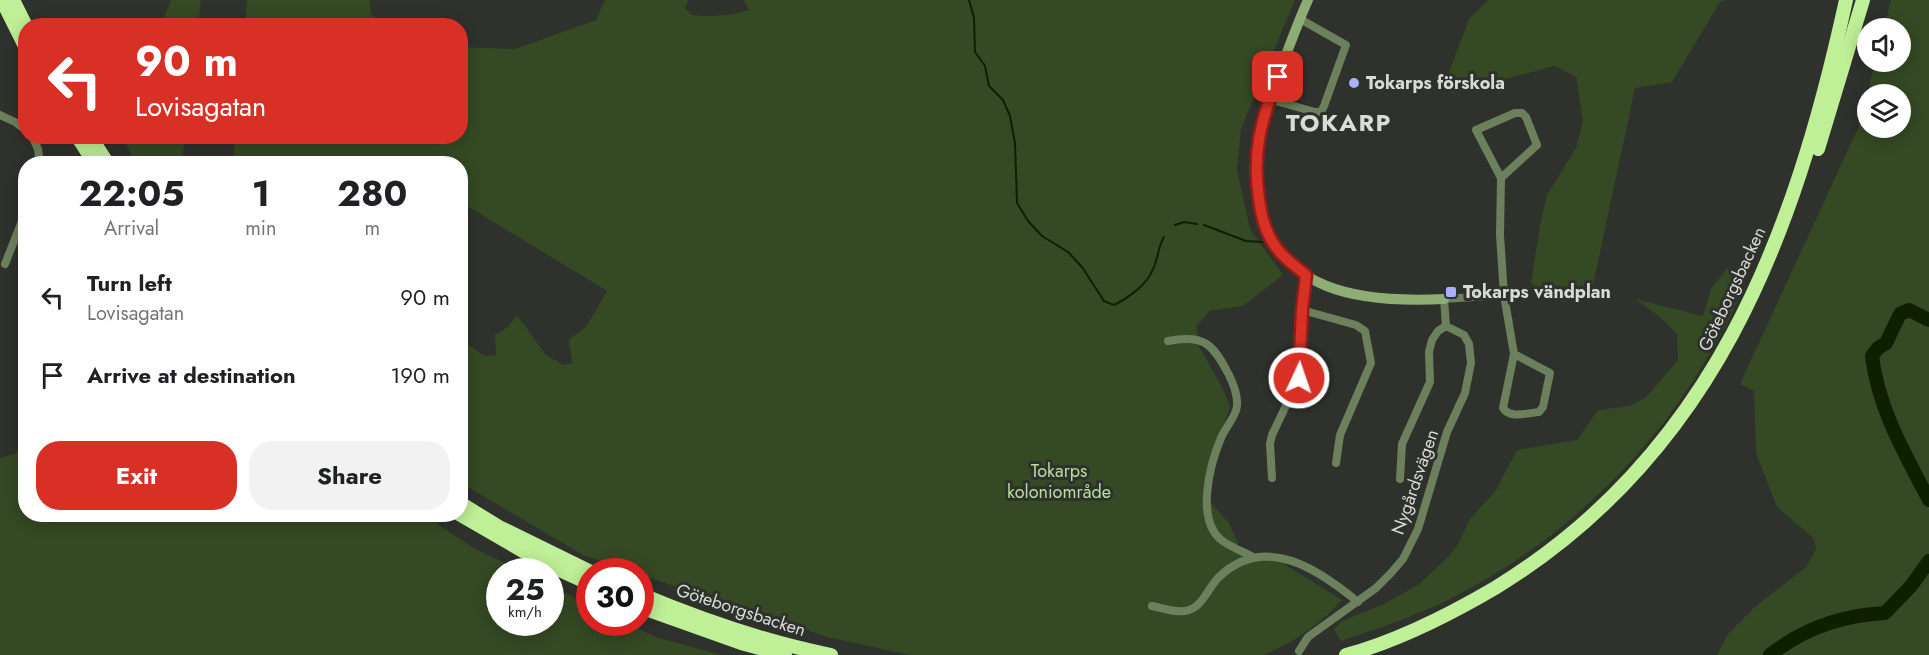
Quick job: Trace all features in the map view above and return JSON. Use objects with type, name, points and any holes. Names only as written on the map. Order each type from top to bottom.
[{"type":"highway","points":[[2,0],[18,32]]},
{"type":"highway","points":[[13,0],[22,18]]},
{"type":"highway","name":"Göteborgsbacken","points":[[1373,655],[1454,620],[1502,594],[1530,575],[1583,535],[1610,511],[1660,459],[1682,431],[1727,365],[1763,294],[1806,187],[1863,0]]},
{"type":"highway","name":"Göteborgsbacken","points":[[1346,655],[1385,641],[1451,612],[1500,585],[1539,559],[1582,525],[1631,477],[1676,424],[1738,327],[1770,256],[1809,147],[1824,96],[1844,5]]},
{"type":"highway","points":[[468,507],[499,527],[576,565]]},
{"type":"highway","points":[[468,519],[542,562],[576,578]]},
{"type":"highway","name":"Göteborgsbacken","points":[[654,600],[744,632],[831,655]]},
{"type":"highway","name":"Göteborgsbacken","points":[[654,612],[741,643],[785,655]]},
{"type":"street","points":[[1308,0],[1269,99],[1256,157],[1257,185],[1262,214],[1275,246],[1286,260],[1306,275],[1327,286],[1372,298],[1401,300],[1504,295]]},
{"type":"street","points":[[1269,99],[1315,112],[1321,112],[1324,106],[1347,45],[1300,19]]},
{"type":"street","points":[[1501,178],[1537,145],[1526,117],[1522,113],[1515,113],[1476,130],[1501,178],[1500,225],[1504,295],[1514,354],[1503,408],[1510,415],[1539,412],[1543,406],[1550,373],[1514,354]]},
{"type":"street","points":[[0,115],[18,124]]},
{"type":"street","points":[[5,264],[18,231]]},
{"type":"street","points":[[1272,478],[1270,444],[1272,435],[1299,378],[1306,275]]},
{"type":"street","points":[[1444,299],[1446,326]]},
{"type":"street","points":[[1302,310],[1356,325],[1365,331],[1371,363],[1340,435],[1336,463]]},
{"type":"street","name":"Nygårdsvägen","points":[[1299,651],[1314,632],[1376,588],[1403,559],[1418,529],[1447,432],[1465,393],[1471,363],[1468,344],[1460,332],[1446,326],[1438,331],[1432,340],[1429,352],[1430,382],[1402,444],[1400,479]]},
{"type":"street","points":[[1168,341],[1182,339],[1202,341],[1212,347],[1232,382],[1237,407],[1222,435],[1215,456],[1209,475],[1207,499],[1211,525],[1215,533],[1229,546],[1253,556]]},
{"type":"street","points":[[1152,606],[1190,610],[1222,574],[1240,562],[1253,556],[1274,555],[1295,561],[1343,589],[1358,602]]},
{"type":"green space","points":[[171,0],[201,0],[199,18],[164,18]]},
{"type":"green space","points":[[247,0],[370,0],[371,14],[376,18],[246,18]]},
{"type":"green space","name":"Tokarps koloniområde","points":[[605,0],[688,0],[685,8],[692,15],[707,16],[728,15],[749,10],[744,0],[1295,0],[1241,129],[1237,170],[1250,229],[1283,275],[1243,306],[1210,311],[1196,326],[1199,346],[1223,389],[1230,407],[1202,493],[1229,523],[1246,562],[1273,557],[1342,600],[1306,632],[1263,655],[910,655],[827,637],[654,579],[654,558],[592,558],[583,555],[468,487],[468,345],[485,356],[496,355],[495,335],[508,327],[517,315],[546,355],[564,365],[572,363],[569,339],[586,327],[607,291],[469,207],[468,208],[468,156],[234,156],[234,144],[468,144],[468,47],[515,49],[596,20]]},
{"type":"green space","points":[[1488,0],[1726,0],[1720,2],[1672,82],[1635,88],[1591,295],[1561,302],[1531,283],[1547,195],[1576,148],[1583,122],[1576,77],[1555,66],[1451,93],[1446,80],[1469,19]]},
{"type":"green space","points":[[1891,0],[1929,0],[1929,655],[1717,655],[1729,633],[1756,606],[1806,567],[1816,549],[1814,539],[1777,507],[1756,454],[1754,391],[1740,384],[1857,130],[1857,138],[1911,138],[1911,84],[1870,84],[1872,72],[1911,72],[1911,18],[1886,18]]},
{"type":"green space","points":[[126,144],[184,144],[183,156],[132,156]]},
{"type":"green space","points":[[1727,268],[1739,285],[1737,302],[1728,321],[1693,381],[1668,417],[1610,483],[1544,540],[1508,566],[1471,588],[1424,611],[1341,641],[1334,629],[1342,621],[1384,604],[1418,585],[1447,558],[1457,546],[1470,519],[1496,490],[1517,450],[1577,440],[1598,410],[1630,406],[1646,397],[1678,360],[1677,334],[1660,317],[1635,299],[1703,316],[1711,289]]},
{"type":"green space","points":[[18,451],[18,522],[434,522],[475,549],[494,558],[486,558],[486,636],[564,636],[564,592],[576,598],[576,636],[654,636],[722,655],[0,655],[0,458]]},
{"type":"waterway","points":[[969,0],[974,18],[975,52],[985,66],[989,86],[1003,100],[1010,116],[1015,143],[1017,203],[1028,221],[1042,236],[1068,252],[1082,267],[1104,301],[1114,305],[1142,286],[1155,265],[1164,237]]},
{"type":"waterway","points":[[1175,225],[1184,222],[1197,224]]},
{"type":"waterway","points":[[1204,225],[1246,241],[1262,242]]},
{"type":"waterway","points":[[1929,320],[1909,310],[1900,314],[1886,343],[1872,356],[1886,412],[1929,500]]},
{"type":"waterway","points":[[1770,655],[1796,638],[1824,625],[1869,614],[1885,613],[1911,586],[1929,561]]},
{"type":"place","name":"Tokarps förskola","points":[[1354,83]]},
{"type":"place","name":"Tokarps vändplan","points":[[1451,292]]},
{"type":"district","name":"TOKARP","points":[[1339,123]]},
{"type":"route","points":[[1278,77],[1264,113],[1257,142],[1257,185],[1262,214],[1275,246],[1286,260],[1306,275],[1299,378]]}]
